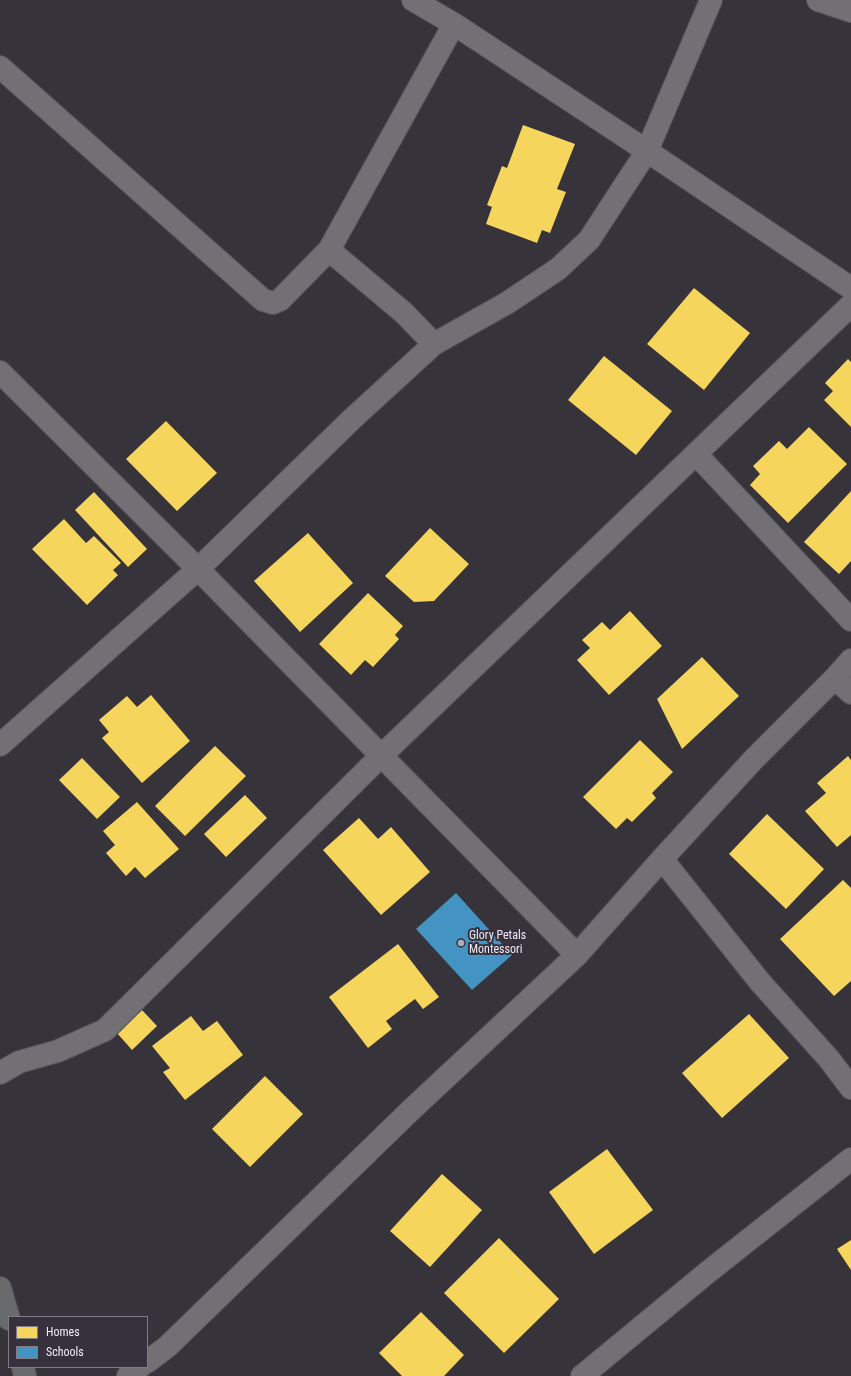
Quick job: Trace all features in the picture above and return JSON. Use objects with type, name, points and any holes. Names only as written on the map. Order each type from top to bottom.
[{"type":"main road","points":[[0,1288],[8,1316]]},
{"type":"street","points":[[413,0],[454,24],[648,151],[851,288]]},
{"type":"street","points":[[0,745],[198,570],[352,419],[434,344],[506,303],[558,269],[589,240],[648,151],[711,0]]},
{"type":"street","points":[[818,0],[851,11]]},
{"type":"street","points":[[0,67],[263,300],[273,303],[280,300],[329,250],[454,24]]},
{"type":"street","points":[[329,250],[404,312],[434,344]]},
{"type":"street","points":[[0,1072],[19,1062],[58,1051],[104,1030],[381,756],[851,305]]},
{"type":"street","points":[[0,372],[198,570],[577,955]]},
{"type":"street","points":[[696,454],[851,620]]},
{"type":"street","points":[[148,1361],[168,1346],[411,1110],[577,955],[662,859],[754,759],[851,660]]},
{"type":"street","points":[[835,678],[851,693]]},
{"type":"street","points":[[662,859],[760,982],[829,1059],[851,1088]]},
{"type":"street","points":[[582,1376],[708,1272],[851,1159]]},
{"type":"street","points":[[128,1376],[139,1368]]},
{"type":"building: Homes","points":[[523,125],[575,144],[557,189],[566,192],[550,233],[542,230],[537,243],[486,224],[492,207],[487,205],[502,166],[507,168]]},
{"type":"building: Homes","points":[[694,288],[750,333],[704,390],[647,344]]},
{"type":"building: Homes","points":[[604,356],[672,411],[636,455],[568,400]]},
{"type":"building: Homes","points":[[848,359],[851,362],[851,427],[824,400],[833,391],[825,383]]},
{"type":"building: Homes","points":[[166,421],[217,473],[177,511],[126,459]]},
{"type":"building: Homes","points":[[809,427],[847,464],[788,523],[750,485],[760,474],[753,466],[779,441],[787,449]]},
{"type":"building: Homes","points":[[851,491],[851,561],[839,574],[804,542]]},
{"type":"building: Homes","points":[[94,492],[147,549],[128,567],[75,510]]},
{"type":"building: Homes","points":[[64,519],[86,543],[94,536],[121,563],[113,570],[118,575],[87,605],[32,549]]},
{"type":"building: Homes","points":[[430,528],[469,564],[434,601],[414,602],[385,576]]},
{"type":"building: Homes","points":[[308,533],[353,583],[300,632],[254,581]]},
{"type":"building: Homes","points":[[368,593],[403,626],[395,635],[399,639],[373,667],[365,660],[351,675],[319,644]]},
{"type":"building: Homes","points":[[630,611],[662,646],[609,695],[577,660],[590,648],[582,640],[602,622],[610,630]]},
{"type":"building: Homes","points":[[702,657],[739,696],[682,749],[657,699]]},
{"type":"building: Homes","points":[[151,695],[190,741],[142,783],[102,738],[109,732],[99,720],[127,696],[137,707]]},
{"type":"building: Homes","points":[[640,740],[673,772],[652,793],[656,798],[632,822],[627,818],[616,829],[583,797]]},
{"type":"building: Homes","points":[[215,746],[246,776],[185,836],[155,806]]},
{"type":"building: Homes","points":[[848,756],[851,760],[851,835],[837,847],[805,811],[826,793],[817,783]]},
{"type":"building: Homes","points":[[82,758],[120,797],[97,819],[59,780]]},
{"type":"building: Homes","points":[[245,795],[267,818],[226,857],[204,834]]},
{"type":"building: Homes","points":[[137,802],[179,849],[145,878],[135,867],[126,876],[106,853],[115,845],[103,831]]},
{"type":"building: Homes","points":[[767,814],[824,869],[786,909],[729,854]]},
{"type":"building: Homes","points":[[359,818],[378,839],[391,827],[430,872],[381,915],[323,850]]},
{"type":"building: Homes","points":[[843,880],[851,888],[851,981],[834,996],[780,939]]},
{"type":"building: Homes","points":[[398,944],[439,997],[423,1009],[415,999],[386,1021],[392,1029],[368,1048],[329,997]]},
{"type":"building: Homes","points":[[142,1010],[157,1026],[132,1050],[117,1033]]},
{"type":"building: Homes","points":[[749,1014],[789,1058],[722,1118],[682,1073]]},
{"type":"building: Homes","points":[[191,1016],[203,1031],[217,1021],[243,1055],[185,1100],[163,1072],[170,1068],[152,1046]]},
{"type":"building: Homes","points":[[265,1076],[303,1114],[250,1167],[212,1129]]},
{"type":"building: Homes","points":[[607,1149],[653,1210],[594,1254],[549,1192]]},
{"type":"building: Homes","points":[[442,1174],[482,1210],[430,1267],[390,1231]]},
{"type":"building: Homes","points":[[499,1238],[559,1299],[504,1353],[444,1293]]},
{"type":"building: Homes","points":[[851,1240],[851,1270],[837,1249]]},
{"type":"building: Homes","points":[[421,1312],[464,1355],[444,1376],[402,1376],[379,1353]]},
{"type":"building: Schools","points":[[456,893],[512,955],[472,990],[416,929]]},
{"type":"place","name":"Glory Petals Montessori","points":[[461,943]]}]
